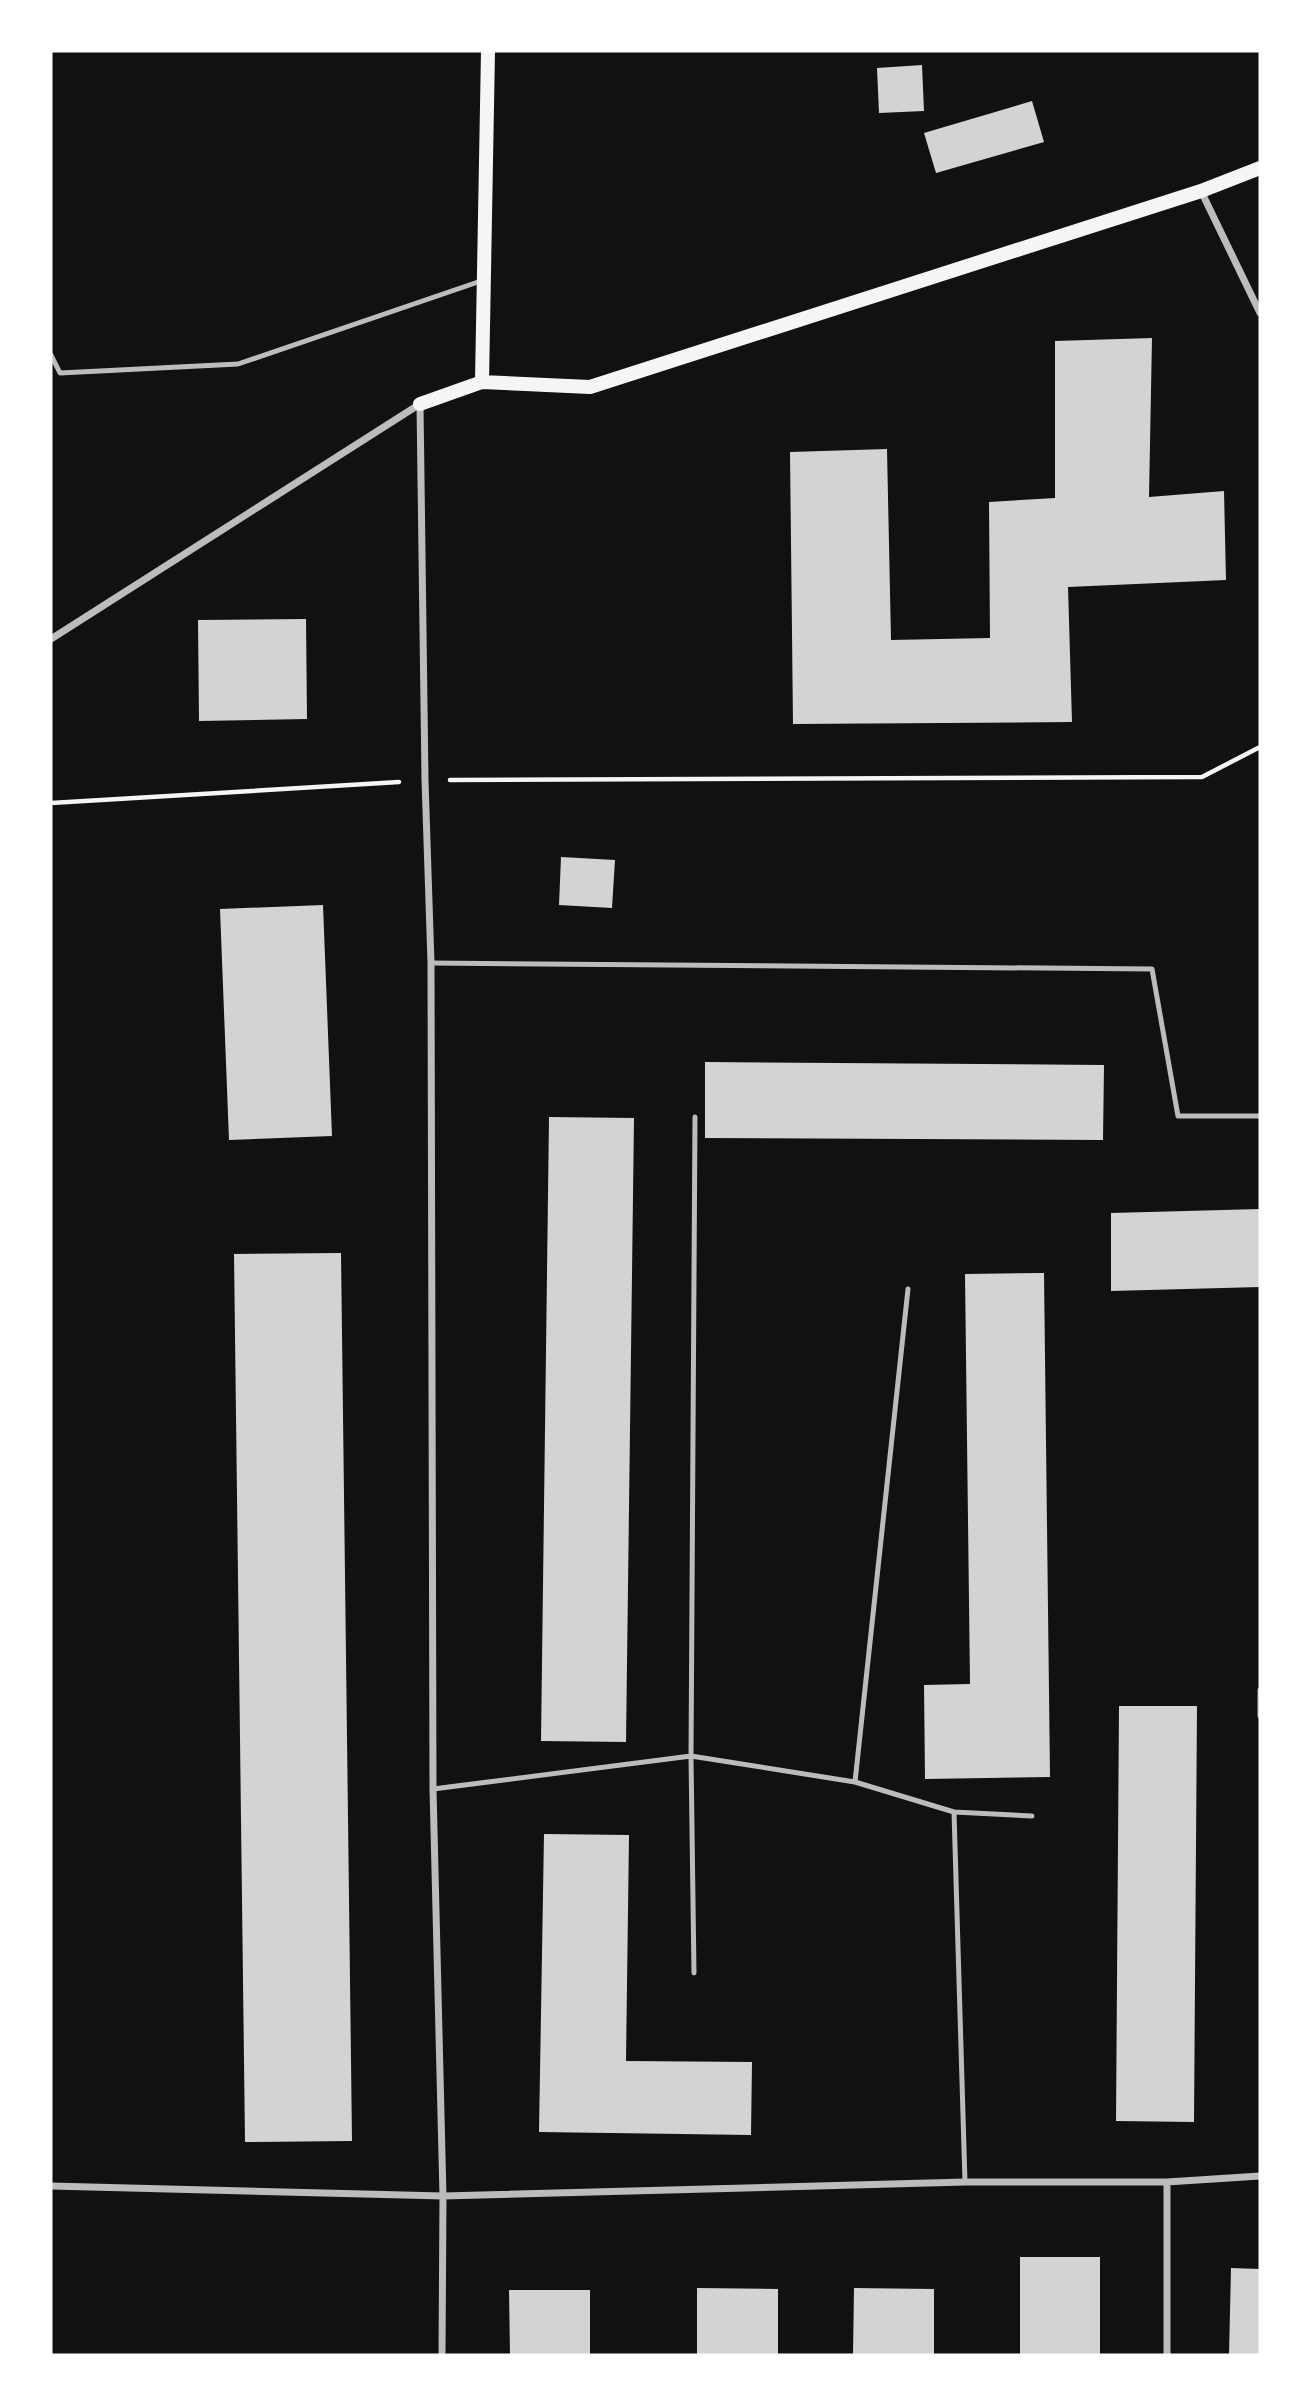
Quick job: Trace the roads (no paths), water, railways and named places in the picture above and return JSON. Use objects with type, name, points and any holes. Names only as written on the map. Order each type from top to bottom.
[{"type":"main road","points":[[482,383],[488,51]]},
{"type":"main road","points":[[420,404],[482,383],[590,387],[1201,191],[1260,168]]},
{"type":"street","points":[[1201,191],[1260,313]]},
{"type":"street","points":[[51,639],[420,404]]},
{"type":"street","points":[[420,404],[425,780],[431,962],[433,1789],[443,2196],[442,2355]]},
{"type":"street","points":[[51,2186],[443,2196],[965,2182],[1167,2182],[1260,2176]]},
{"type":"street","points":[[1167,2182],[1167,2355]]},
{"type":"lane","points":[[51,355],[61,373],[238,365],[484,279]]},
{"type":"lane","points":[[431,962],[1152,969],[1178,1116],[1260,1116]]},
{"type":"lane","points":[[694,1973],[691,1756],[695,1116]]},
{"type":"lane","points":[[855,1782],[908,1289]]},
{"type":"lane","points":[[1260,1690],[1260,1716]]},
{"type":"lane","points":[[433,1789],[691,1756],[855,1782],[954,1812],[1032,1816]]},
{"type":"lane","points":[[954,1812],[965,2182]]}]
